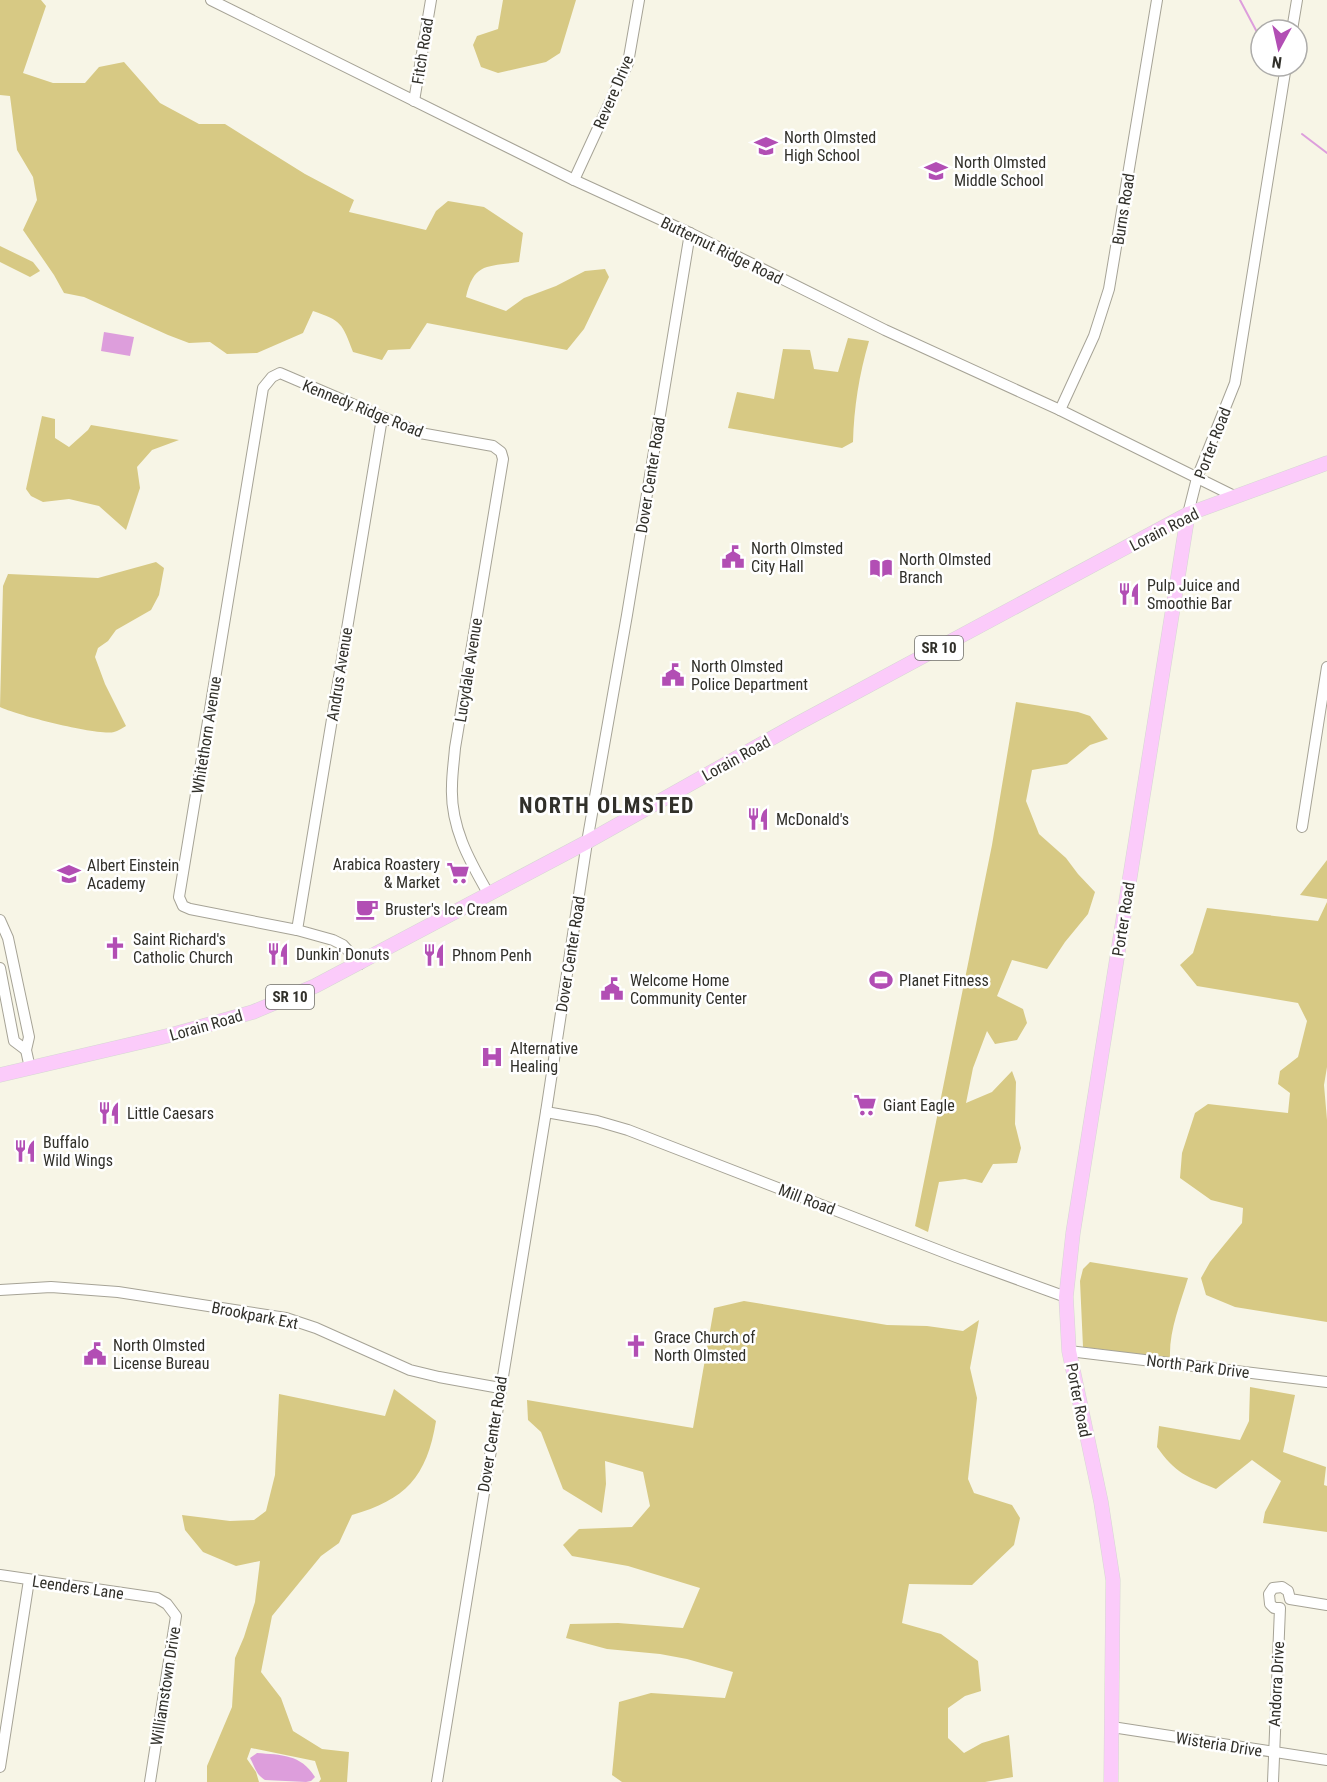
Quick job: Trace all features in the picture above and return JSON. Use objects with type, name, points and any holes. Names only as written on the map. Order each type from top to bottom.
[{"type":"main road","name":"Lorain Road","points":[[0,1075],[171,1035],[253,1012],[315,986],[587,842],[797,724],[1188,514],[1327,463]]},
{"type":"main road","name":"Porter Road","points":[[1111,1782],[1113,1580],[1101,1502],[1069,1351],[1066,1297],[1073,1233],[1188,514]]},
{"type":"street","name":"Butternut Ridge Road","points":[[211,0],[574,180],[690,233],[885,330],[1060,410],[1234,496]]},
{"type":"street","name":"Fitch Road","points":[[414,101],[431,0]]},
{"type":"street","name":"Revere Drive","points":[[574,180],[628,63],[639,0]]},
{"type":"street","name":"Burns Road","points":[[1060,410],[1094,336],[1109,289],[1157,0]]},
{"type":"street","points":[[1294,18],[1297,0]]},
{"type":"street","name":"Porter Road","points":[[1188,514],[1197,478],[1235,383],[1284,78]]},
{"type":"street","name":"Dover Center Road","points":[[437,1782],[546,1112],[587,842],[690,233]]},
{"type":"street","name":"Kennedy Ridge Road","points":[[272,377],[280,372],[420,433],[493,446]]},
{"type":"street","name":"Whitethorn Avenue","points":[[272,377],[263,388],[179,897],[183,906],[190,909],[297,930],[343,945],[360,964]]},
{"type":"street","name":"Andrus Avenue","points":[[297,930],[382,418]]},
{"type":"street","name":"Lucydale Avenue","points":[[488,893],[459,837],[454,816],[452,788],[457,737],[503,459],[501,452],[493,446]]},
{"type":"street","points":[[1302,827],[1327,667]]},
{"type":"street","points":[[0,920],[8,938],[29,1037],[26,1050],[30,1068]]},
{"type":"street","points":[[0,968],[15,1041],[26,1050]]},
{"type":"street","name":"Mill Road","points":[[546,1112],[597,1120],[628,1130],[956,1257],[1066,1297]]},
{"type":"street","name":"Brookpark Ext","points":[[0,1290],[51,1287],[118,1292],[286,1318],[316,1328],[410,1370],[500,1388]]},
{"type":"street","name":"North Park Drive","points":[[1069,1351],[1327,1382]]},
{"type":"street","name":"Leenders Lane","points":[[0,1575],[157,1598]]},
{"type":"street","points":[[0,1767],[29,1580]]},
{"type":"street","points":[[1282,1587],[1288,1591],[1290,1599],[1287,1605],[1274,1608],[1270,1604],[1269,1594],[1273,1588],[1282,1587]]},
{"type":"street","name":"Williamstown Drive","points":[[150,1782],[176,1616],[167,1604],[157,1598]]},
{"type":"street","points":[[1290,1599],[1327,1605]]},
{"type":"street","name":"Andorra Drive","points":[[1273,1782],[1280,1608]]},
{"type":"street","name":"Wisteria Drive","points":[[1112,1727],[1327,1760]]},
{"type":"shaded area","points":[[0,0],[41,0],[46,6],[23,73],[53,83],[85,83],[99,67],[124,62],[160,103],[199,124],[225,124],[305,174],[354,200],[349,212],[426,230],[436,211],[448,201],[484,207],[523,233],[519,262],[484,268],[473,277],[466,297],[506,311],[524,298],[556,286],[585,271],[605,269],[609,277],[584,329],[567,350],[427,323],[410,349],[388,350],[382,360],[353,352],[340,324],[313,311],[303,333],[257,353],[227,354],[210,342],[189,343],[84,297],[64,293],[23,230],[37,200],[33,177],[17,150],[10,96],[0,95]]},
{"type":"shaded area","points":[[503,0],[576,0],[560,53],[546,62],[498,73],[481,67],[473,45],[477,36],[498,29]]},
{"type":"shaded area","points":[[0,246],[33,262],[40,271],[30,277],[0,262]]},
{"type":"shaded area","points":[[104,332],[134,337],[130,356],[101,351]]},
{"type":"shaded area","points":[[848,338],[869,341],[858,391],[853,442],[842,448],[728,428],[737,392],[774,399],[783,349],[810,350],[814,369],[838,372]]},
{"type":"shaded area","points":[[42,416],[55,419],[55,438],[69,447],[91,425],[179,440],[152,450],[137,467],[140,488],[126,530],[99,506],[69,499],[43,502],[31,496],[26,489]]},
{"type":"shaded area","points":[[156,562],[164,568],[159,595],[151,610],[116,630],[108,641],[98,648],[95,657],[105,684],[126,726],[114,732],[92,731],[0,707],[3,586],[8,574],[98,578]]},
{"type":"shaded area","points":[[1016,702],[1090,716],[1108,739],[1090,745],[1067,764],[1032,770],[1026,801],[1039,834],[1066,858],[1095,892],[1088,914],[1047,969],[1012,960],[997,996],[1023,1009],[1027,1023],[1017,1040],[995,1044],[987,1031],[973,1068],[966,1103],[992,1092],[1012,1071],[1016,1082],[1015,1124],[1021,1148],[1017,1163],[993,1164],[982,1183],[965,1179],[939,1182],[928,1232],[915,1226],[992,845]]},
{"type":"shaded area","points":[[1327,860],[1327,899],[1300,895]]},
{"type":"shaded area","points":[[1327,902],[1327,1067],[1324,1085],[1327,1120],[1327,1322],[1235,1307],[1206,1295],[1201,1278],[1210,1262],[1242,1223],[1243,1208],[1211,1200],[1180,1178],[1182,1153],[1195,1113],[1208,1104],[1288,1113],[1290,1093],[1278,1084],[1280,1071],[1298,1057],[1307,1021],[1298,1003],[1197,986],[1180,965],[1193,953],[1207,908],[1318,921]]},
{"type":"shaded area","points":[[1090,1262],[1188,1278],[1173,1328],[1170,1358],[1083,1347],[1080,1281],[1083,1269]]},
{"type":"shaded area","points":[[744,1301],[887,1325],[927,1326],[963,1331],[979,1320],[970,1368],[977,1398],[968,1479],[974,1493],[1012,1505],[1020,1518],[1014,1545],[972,1585],[909,1584],[902,1623],[941,1634],[978,1661],[981,1691],[965,1696],[948,1708],[948,1738],[964,1753],[982,1743],[1009,1735],[1013,1777],[985,1782],[622,1782],[612,1775],[619,1702],[651,1693],[725,1698],[733,1672],[687,1659],[607,1649],[566,1638],[570,1624],[618,1623],[683,1628],[700,1588],[628,1566],[572,1556],[563,1545],[579,1529],[632,1527],[650,1506],[643,1472],[605,1461],[606,1484],[602,1513],[563,1489],[541,1432],[528,1420],[527,1400],[693,1428],[714,1308]]},
{"type":"shaded area","points":[[1250,1387],[1295,1395],[1283,1452],[1326,1467],[1324,1485],[1327,1486],[1327,1532],[1263,1523],[1265,1512],[1281,1481],[1252,1460],[1216,1489],[1176,1469],[1157,1447],[1159,1426],[1240,1440],[1249,1421]]},
{"type":"shaded area","points":[[394,1389],[436,1421],[427,1457],[410,1483],[399,1493],[386,1502],[352,1515],[339,1543],[321,1556],[272,1616],[261,1672],[281,1698],[293,1731],[322,1749],[349,1752],[347,1782],[319,1782],[321,1779],[315,1761],[251,1748],[247,1759],[256,1772],[259,1782],[207,1782],[207,1766],[232,1707],[235,1658],[255,1602],[260,1561],[236,1566],[203,1552],[185,1530],[182,1515],[230,1521],[254,1520],[266,1511],[275,1475],[279,1394],[385,1416]]},
{"type":"shaded area","points":[[257,1753],[290,1757],[303,1764],[315,1777],[306,1782],[265,1780],[258,1773],[250,1758]]},
{"type":"waterway","points":[[1240,0],[1250,18]]},
{"type":"waterway","points":[[1302,134],[1327,153]]},
{"type":"place","name":"North Olmsted High School","points":[[766,146]]},
{"type":"place","name":"North Olmsted Middle School","points":[[936,171]]},
{"type":"place","name":"North Olmsted City Hall","points":[[733,557]]},
{"type":"place","name":"North Olmsted Branch","points":[[881,568]]},
{"type":"place","name":"Pulp Juice and Smoothie Bar","points":[[1129,594]]},
{"type":"place","name":"North Olmsted Police Department","points":[[673,675]]},
{"type":"place","name":"McDonald's","points":[[758,819]]},
{"type":"place","name":"Arabica Roastery & Market","points":[[458,873]]},
{"type":"place","name":"Albert Einstein Academy","points":[[69,874]]},
{"type":"place","name":"Bruster's Ice Cream","points":[[367,909]]},
{"type":"place","name":"Saint Richard's Catholic Church","points":[[115,948]]},
{"type":"place","name":"Dunkin' Donuts","points":[[278,954]]},
{"type":"place","name":"Phnom Penh","points":[[434,955]]},
{"type":"place","name":"Planet Fitness","points":[[881,980]]},
{"type":"place","name":"Welcome Home Community Center","points":[[612,989]]},
{"type":"place","name":"Alternative Healing","points":[[492,1057]]},
{"type":"place","name":"Giant Eagle","points":[[865,1105]]},
{"type":"place","name":"Little Caesars","points":[[109,1113]]},
{"type":"place","name":"Buffalo Wild Wings","points":[[25,1151]]},
{"type":"place","name":"Grace Church of North Olmsted","points":[[636,1346]]},
{"type":"place","name":"North Olmsted License Bureau","points":[[95,1354]]},
{"type":"district","name":"NORTH OLMSTED","points":[[607,805]]}]
